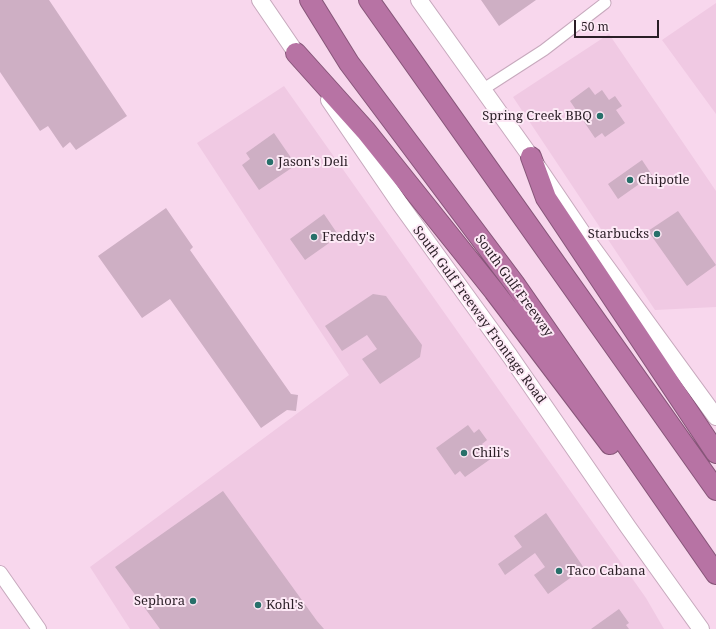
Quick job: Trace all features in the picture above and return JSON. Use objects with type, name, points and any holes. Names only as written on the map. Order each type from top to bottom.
[{"type":"highway","name":"South Gulf Freeway","points":[[310,0],[349,63],[514,283],[716,574]]},
{"type":"highway","points":[[369,0],[716,490]]},
{"type":"highway","points":[[296,53],[371,137],[494,290],[622,460],[700,551]]},
{"type":"highway","points":[[531,157],[546,198],[716,453]]},
{"type":"main road","name":"South Gulf Freeway Frontage Road","points":[[260,0],[400,204],[510,356],[628,527],[701,629]]},
{"type":"main road","points":[[419,0],[531,157],[592,247],[716,417]]},
{"type":"street","points":[[482,90],[544,50],[605,3]]},
{"type":"street","points":[[0,573],[39,629]]},
{"type":"shaded area","points":[[716,3],[716,114],[662,40]]},
{"type":"shaded area","points":[[609,34],[716,191],[716,307],[655,310],[513,97]]},
{"type":"shaded area","points":[[284,86],[646,598],[664,629],[130,629],[90,567],[349,375],[197,143]]},
{"type":"building","points":[[0,0],[49,0],[127,116],[76,150],[70,142],[63,148],[48,126],[40,131],[0,72]]},
{"type":"building","points":[[481,0],[536,0],[499,26]]},
{"type":"building","name":"Spring Creek BBQ","points":[[589,87],[595,95],[602,90],[609,100],[615,96],[622,106],[616,110],[625,123],[605,137],[602,133],[595,138],[570,101]]},
{"type":"building","name":"Jason's Deli","points":[[274,133],[296,165],[259,190],[242,165],[250,159],[246,153]]},
{"type":"building","name":"Chipotle","points":[[642,160],[652,175],[618,199],[608,184]]},
{"type":"building","points":[[166,208],[193,247],[190,250],[291,394],[298,395],[296,411],[287,410],[261,428],[170,299],[142,318],[98,256]]},
{"type":"building","points":[[678,211],[716,265],[687,286],[648,231]]},
{"type":"building","name":"Freddy's","points":[[324,214],[339,236],[305,260],[290,239]]},
{"type":"building","points":[[373,294],[386,296],[422,345],[420,357],[380,384],[362,359],[377,349],[367,335],[342,351],[325,326]]},
{"type":"building","name":"Chili's","points":[[468,425],[474,433],[479,429],[487,440],[482,444],[492,458],[465,477],[460,471],[455,475],[436,448]]},
{"type":"building","points":[[223,491],[324,629],[160,629],[115,567]]},
{"type":"building","points":[[546,513],[584,568],[548,594],[534,575],[545,567],[535,553],[505,575],[498,564],[522,547],[514,536]]},
{"type":"building","points":[[619,609],[629,623],[626,625],[629,629],[591,629]]},
{"type":"place","name":"Spring Creek BBQ","points":[[600,116]]},
{"type":"place","name":"Jason's Deli","points":[[270,162]]},
{"type":"place","name":"Chipotle","points":[[630,180]]},
{"type":"place","name":"Starbucks","points":[[657,234]]},
{"type":"place","name":"Freddy's","points":[[314,237]]},
{"type":"place","name":"Chili's","points":[[464,453]]},
{"type":"place","name":"Taco Cabana","points":[[559,571]]},
{"type":"place","name":"Sephora","points":[[193,601]]},
{"type":"place","name":"Kohl's","points":[[258,605]]}]
